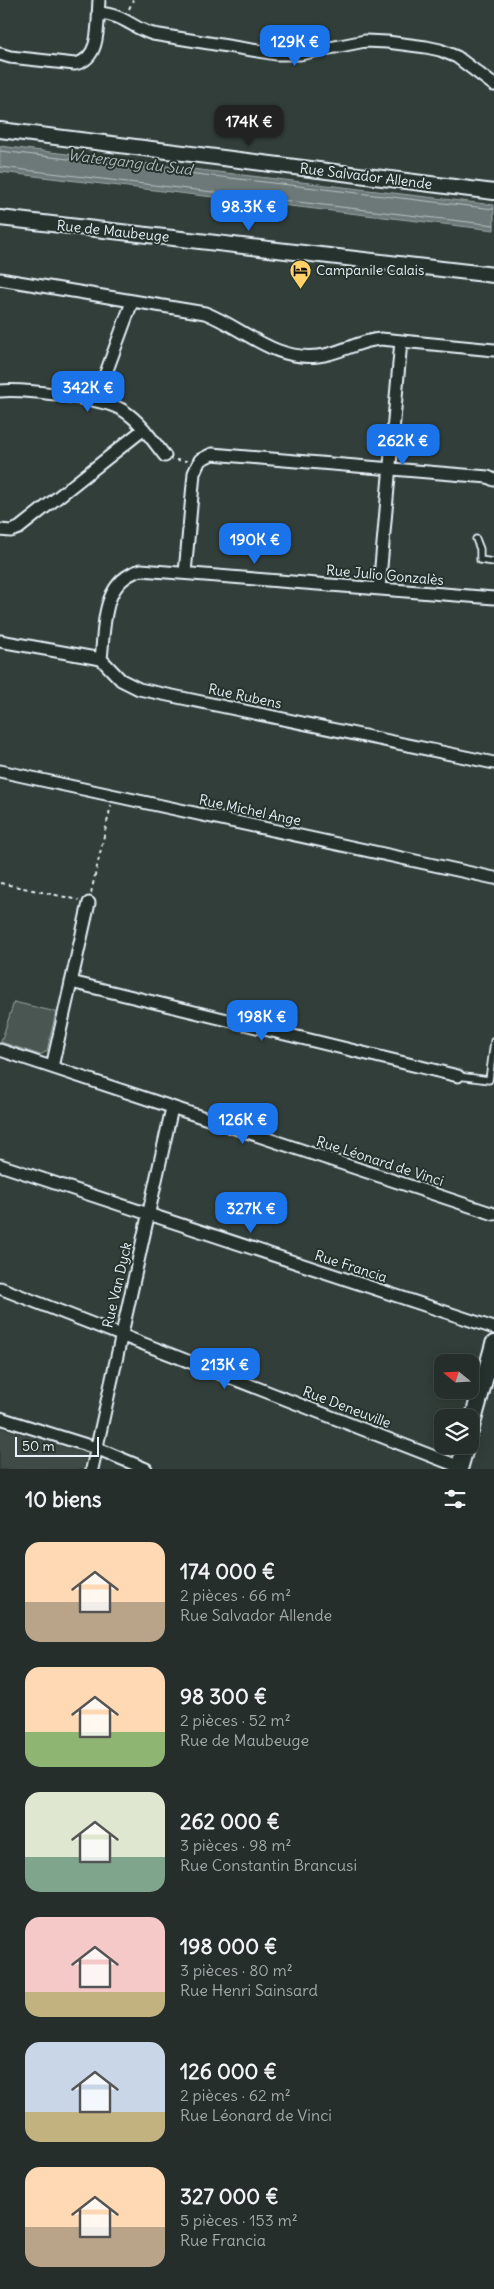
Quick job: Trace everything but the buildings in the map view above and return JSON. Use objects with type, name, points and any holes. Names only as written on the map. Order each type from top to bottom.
[{"type":"main road","points":[[476,1409],[494,1344]]},
{"type":"main road","points":[[460,1468],[464,1454]]},
{"type":"street","points":[[0,54],[10,57],[75,64],[84,62],[94,48],[99,0]]},
{"type":"street","points":[[98,13],[120,16],[149,32],[277,54],[300,54],[365,42],[426,46],[457,57],[494,85]]},
{"type":"street","name":"Rue Salvador Allende","points":[[0,130],[494,192]]},
{"type":"street","name":"Rue de Maubeuge","points":[[0,218],[494,275]]},
{"type":"street","points":[[0,279],[205,313],[224,321],[268,348],[299,356],[325,356],[376,340],[494,350]]},
{"type":"street","points":[[96,400],[132,302]]},
{"type":"street","points":[[379,589],[401,341]]},
{"type":"street","points":[[0,390],[96,400],[120,408],[144,429],[165,456]]},
{"type":"street","points":[[0,530],[11,531],[19,528],[144,429]]},
{"type":"street","points":[[185,573],[194,473],[199,462],[205,456],[220,453],[492,478]]},
{"type":"street","name":"Rue Julio Gonzalès","points":[[101,659],[109,600],[117,584],[126,576],[141,570],[494,598]]},
{"type":"street","points":[[0,641],[101,659]]},
{"type":"street","name":"Rue Rubens","points":[[101,659],[121,680],[139,689],[494,763]]},
{"type":"street","name":"Rue Michel Ange","points":[[0,771],[494,878]]},
{"type":"street","points":[[52,1067],[88,903]]},
{"type":"street","points":[[71,982],[458,1076]]},
{"type":"street","name":"Rue Léonard de Vinci","points":[[0,1050],[494,1214]]},
{"type":"street","name":"Rue Van Dyck","points":[[92,1469],[172,1108]]},
{"type":"street","name":"Rue Francia","points":[[0,1165],[494,1328]]},
{"type":"street","name":"Rue Deneuville","points":[[0,1288],[460,1468]]},
{"type":"street","points":[[0,1418],[96,1448],[146,1469]]},
{"type":"lane","points":[[476,539],[480,548],[480,560],[494,562]]},
{"type":"lane","points":[[458,1076],[489,1080],[494,1041]]},
{"type":"path","points":[[165,456],[169,454],[173,460],[199,462]]},
{"type":"path","points":[[0,883],[88,903],[114,796]]},
{"type":"shaded area","points":[[14,1002],[56,1012],[47,1051],[40,1055],[1,1042]]},
{"type":"shaded area","points":[[0,1428],[86,1454],[83,1469],[0,1469]]},
{"type":"water","name":"Watergang du Sud","points":[[0,146],[494,205],[494,230],[0,172]]},
{"type":"place","name":"Campanile Calais","points":[[300,289]]}]
